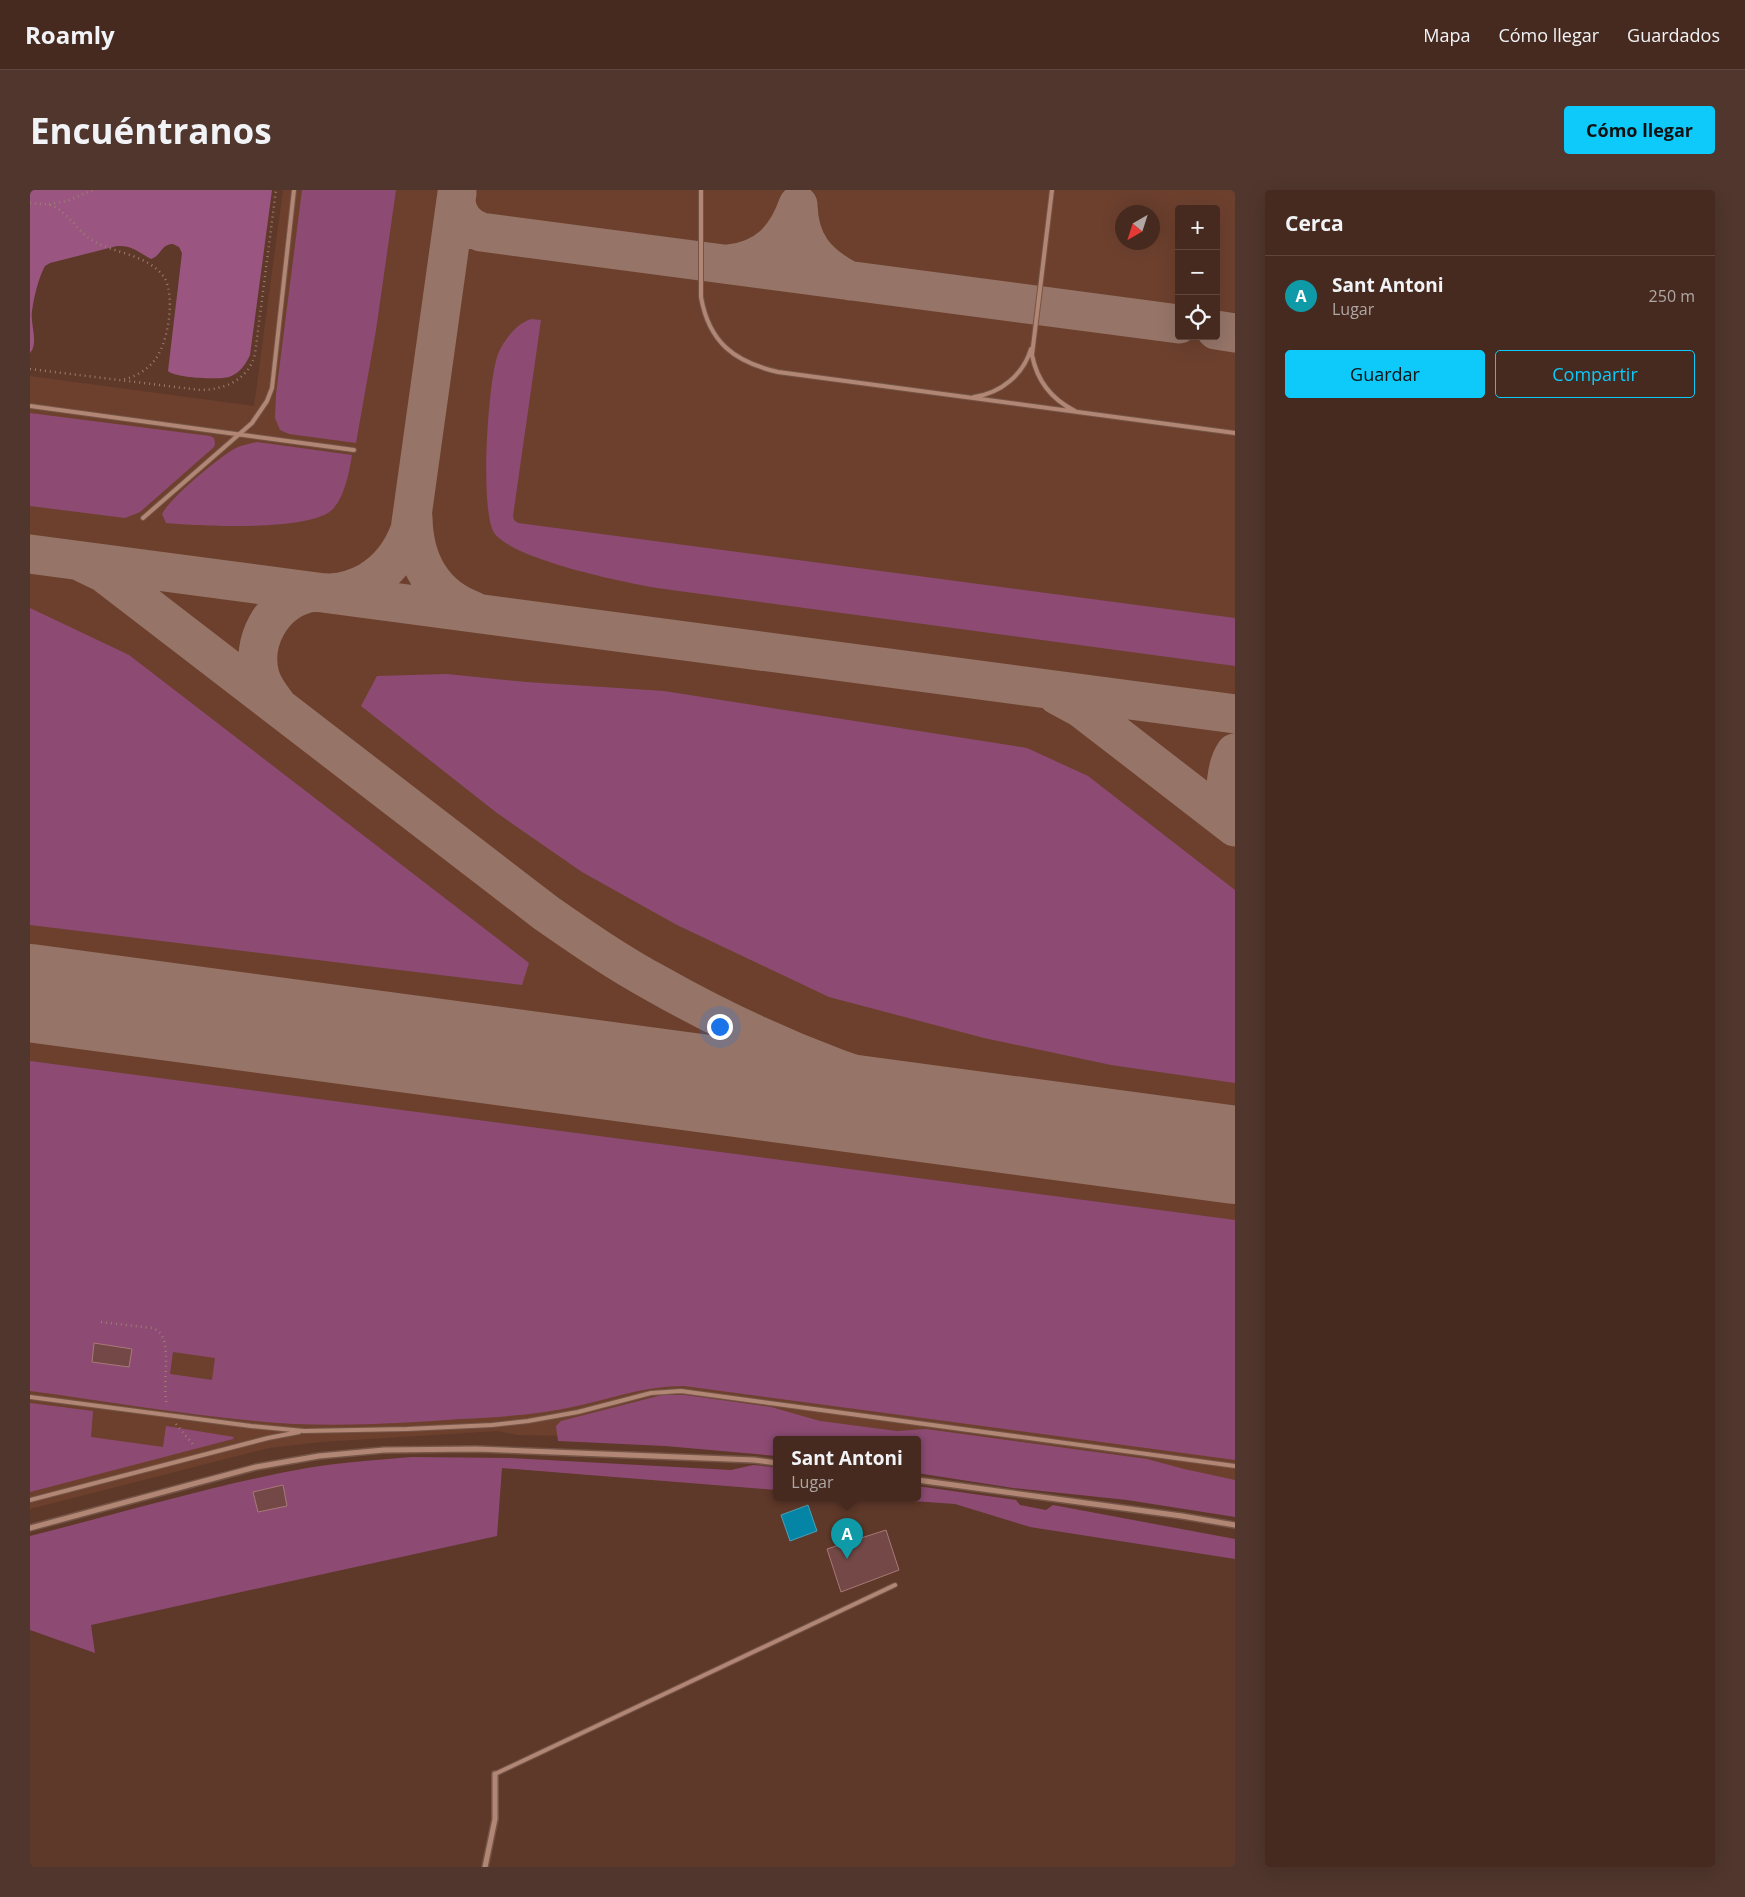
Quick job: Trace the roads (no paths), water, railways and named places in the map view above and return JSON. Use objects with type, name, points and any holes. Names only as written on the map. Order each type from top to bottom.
[{"type":"street","points":[[30,1528],[256,1467],[319,1456],[384,1450],[476,1449],[754,1460],[773,1462]]},
{"type":"street","points":[[921,1481],[1235,1525]]},
{"type":"street","points":[[485,1867],[495,1819],[495,1774]]},
{"type":"lane","points":[[143,518],[240,434],[261,412],[268,401],[272,388],[294,190]]},
{"type":"lane","points":[[701,190],[701,297],[703,309],[711,329],[733,354],[754,365],[778,372],[1235,434]]},
{"type":"lane","points":[[1052,190],[1032,345],[1033,362],[1044,386],[1060,402],[1081,413]]},
{"type":"lane","points":[[970,398],[986,395],[1010,382],[1025,363],[1032,345]]},
{"type":"lane","points":[[30,406],[354,450]]},
{"type":"lane","points":[[30,1397],[304,1431],[407,1430],[500,1424],[578,1412],[651,1393],[681,1391],[1235,1466]]},
{"type":"lane","points":[[30,1500],[304,1431]]},
{"type":"lane","points":[[495,1774],[895,1585]]},
{"type":"water","points":[[808,1505],[817,1531],[790,1541],[781,1515]]},
{"type":"place","name":"Sant Antoni","points":[[847,1559]]}]
